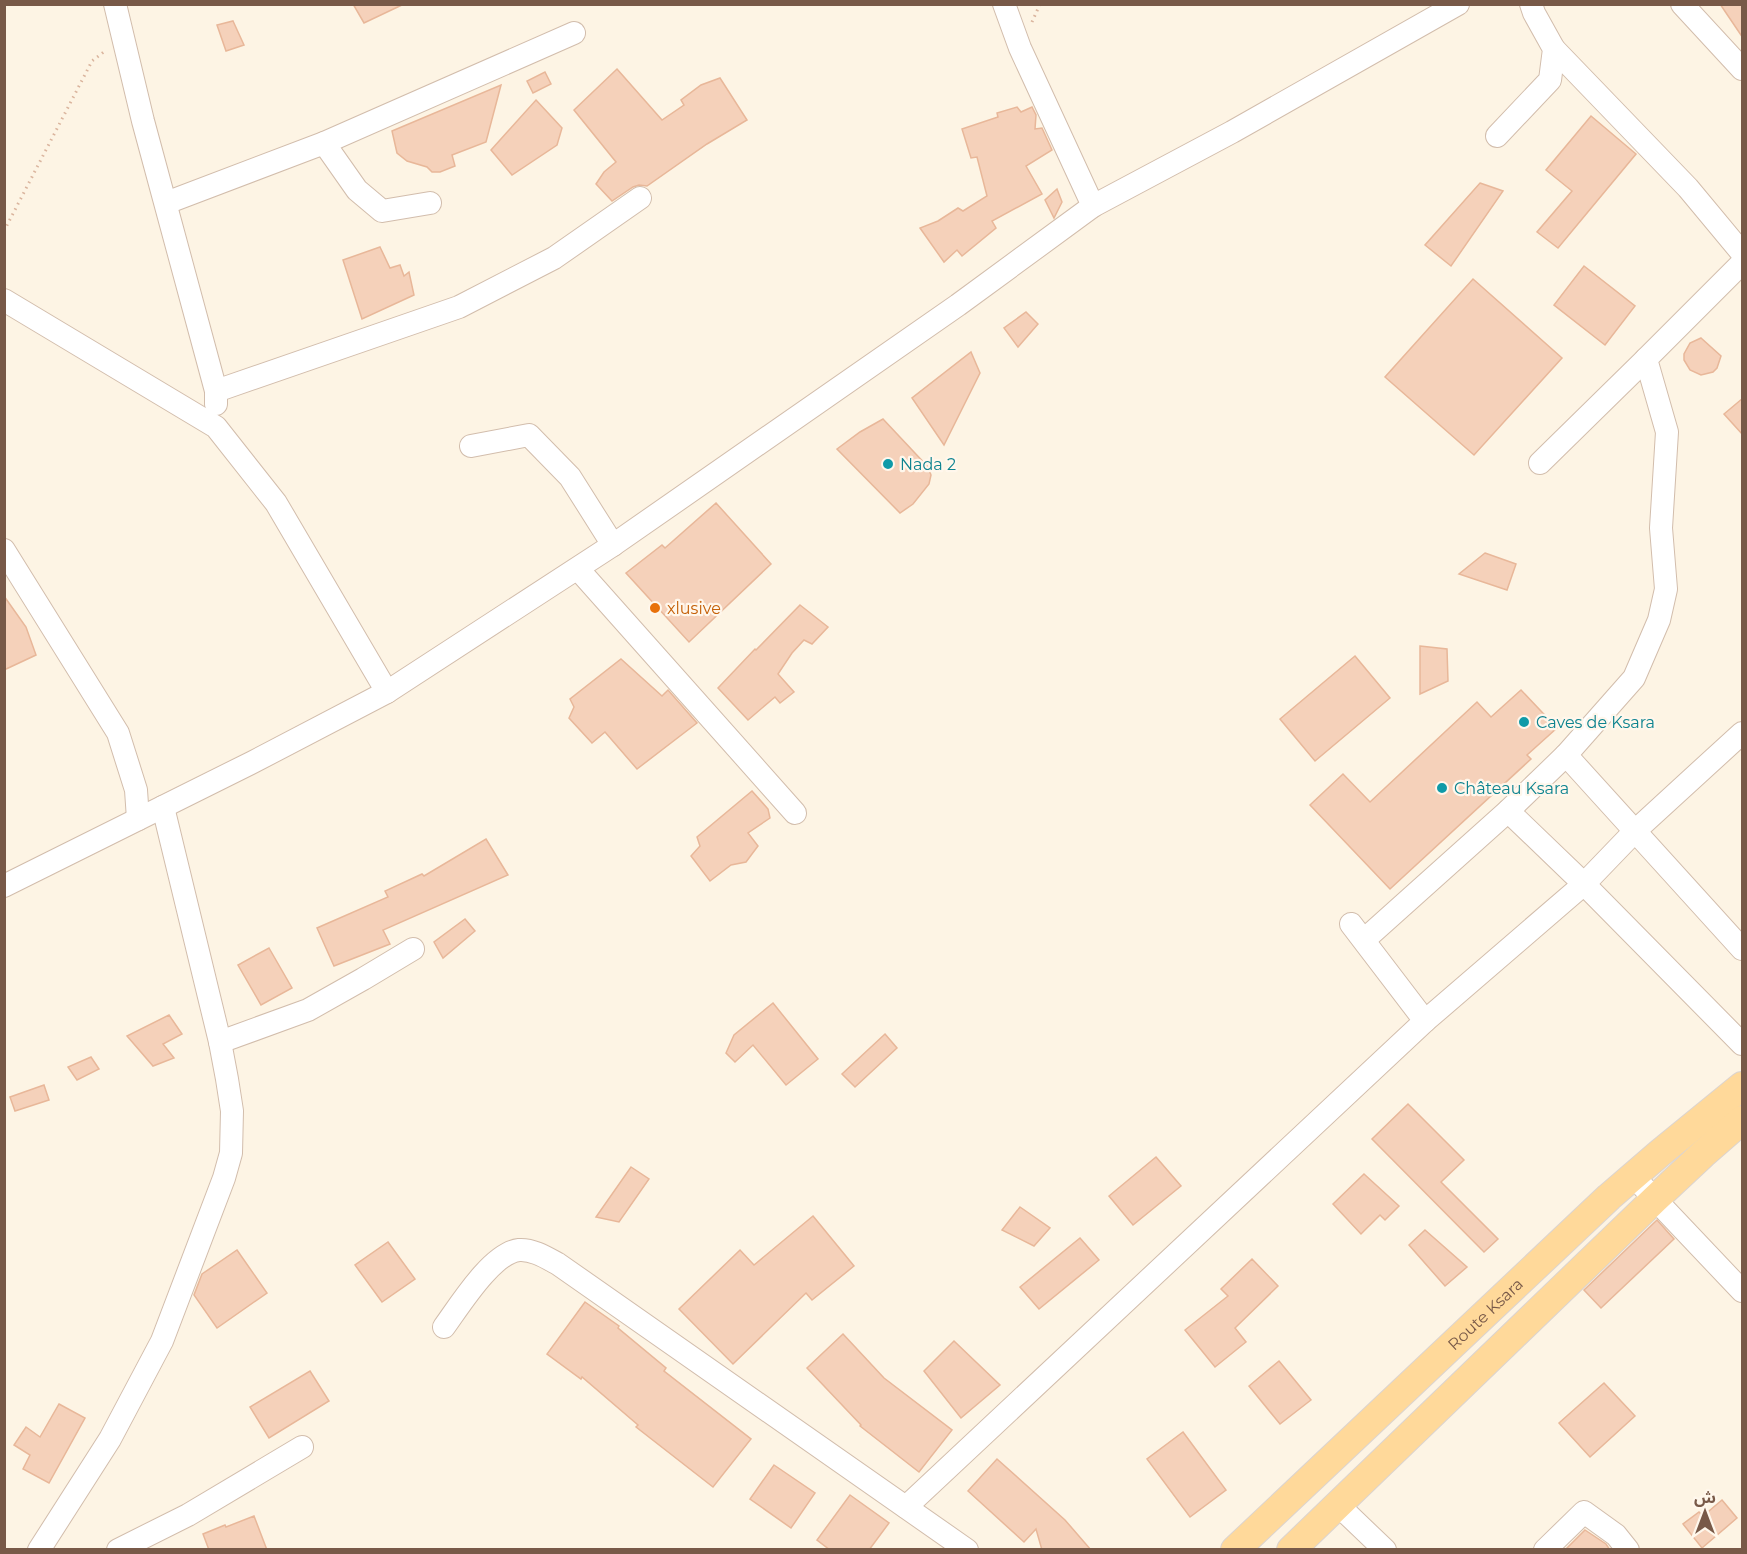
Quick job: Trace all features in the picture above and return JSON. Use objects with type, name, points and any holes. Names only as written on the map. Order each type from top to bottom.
[{"type":"main road","name":"Route Ksara","points":[[1235,1550],[1633,1176],[1743,1086]]},
{"type":"main road","points":[[1291,1550],[1655,1199],[1743,1120]]},
{"type":"street","points":[[115,4],[143,121],[216,391],[216,427]]},
{"type":"street","points":[[1004,4],[1020,48],[1093,206]]},
{"type":"street","points":[[4,886],[253,762],[387,692],[613,545],[958,305],[1093,206],[1232,132],[1458,4]]},
{"type":"street","points":[[1531,4],[1554,50],[1688,188],[1743,253]]},
{"type":"street","points":[[1682,4],[1743,69]]},
{"type":"street","points":[[166,203],[324,142],[574,33]]},
{"type":"street","points":[[1497,136],[1550,80],[1554,50]]},
{"type":"street","points":[[324,142],[357,190],[382,211],[429,203]]},
{"type":"street","points":[[216,391],[459,307],[554,258],[640,198]]},
{"type":"street","points":[[1540,463],[1743,262]]},
{"type":"street","points":[[4,300],[216,427],[276,503],[387,692]]},
{"type":"street","points":[[1425,1021],[1358,932],[1508,811],[1566,755],[1634,678],[1659,620],[1666,590],[1661,528],[1667,432],[1646,359]]},
{"type":"street","points":[[471,446],[529,435],[570,477],[613,545]]},
{"type":"street","points":[[7,560],[118,733],[136,790],[138,819]]},
{"type":"street","points":[[578,569],[795,813]]},
{"type":"street","points":[[906,1507],[1425,1021],[1584,884],[1635,831],[1743,733]]},
{"type":"street","points":[[1566,755],[1743,949]]},
{"type":"street","points":[[39,1550],[110,1439],[162,1341],[224,1178],[231,1153],[232,1111],[220,1042],[163,807]]},
{"type":"street","points":[[1508,811],[1743,1044]]},
{"type":"street","points":[[220,1042],[308,1010],[412,949]]},
{"type":"street","points":[[1633,1176],[1743,1291]]},
{"type":"street","points":[[444,1327],[484,1273],[500,1258],[520,1250],[543,1256],[633,1316],[967,1550]]},
{"type":"street","points":[[118,1550],[188,1515],[302,1447]]},
{"type":"street","points":[[1338,1504],[1385,1550]]},
{"type":"street","points":[[1545,1550],[1584,1512],[1616,1535],[1628,1550]]},
{"type":"path","points":[[4,231],[92,61],[123,37]]},
{"type":"building","points":[[353,4],[404,4],[364,23]]},
{"type":"building","points":[[1720,4],[1743,4],[1743,38]]},
{"type":"building","points":[[233,21],[244,45],[226,51],[217,25]]},
{"type":"building","points":[[617,69],[662,120],[684,105],[681,100],[701,85],[720,78],[747,120],[707,144],[647,186],[633,187],[612,201],[596,184],[604,172],[616,162],[574,110]]},
{"type":"building","points":[[545,72],[551,84],[533,93],[527,81]]},
{"type":"building","points":[[501,85],[486,142],[452,155],[455,166],[440,172],[432,172],[427,167],[407,161],[397,153],[392,131]]},
{"type":"building","points":[[536,100],[562,128],[557,145],[512,175],[491,150]]},
{"type":"building","points":[[1017,107],[1021,112],[1032,107],[1036,115],[1035,129],[1042,128],[1052,150],[1026,166],[1042,194],[992,221],[996,228],[962,256],[957,250],[944,262],[920,228],[938,221],[958,208],[963,211],[987,196],[977,157],[971,158],[962,129],[998,117],[997,113]]},
{"type":"building","points":[[1591,116],[1636,154],[1558,248],[1537,232],[1572,191],[1546,170]]},
{"type":"building","points":[[1480,183],[1503,191],[1451,266],[1425,245]]},
{"type":"building","points":[[1057,189],[1062,202],[1054,218],[1045,200]]},
{"type":"building","points":[[380,247],[390,268],[400,265],[404,276],[409,272],[414,295],[362,319],[343,260]]},
{"type":"building","points":[[1584,266],[1635,306],[1605,345],[1554,305]]},
{"type":"building","points":[[1473,279],[1562,358],[1474,455],[1385,377]]},
{"type":"building","points":[[1026,312],[1038,324],[1018,347],[1004,328]]},
{"type":"building","points":[[1701,338],[1721,356],[1713,372],[1701,375],[1690,370],[1684,360],[1684,354],[1690,343]]},
{"type":"building","points":[[971,352],[980,373],[944,445],[912,398]]},
{"type":"building","points":[[1743,398],[1743,435],[1724,414]]},
{"type":"building","name":"Nada 2","points":[[883,419],[928,467],[931,475],[929,484],[913,504],[900,513],[837,449]]},
{"type":"building","points":[[716,503],[771,564],[689,642],[626,573],[662,545],[665,548]]},
{"type":"building","points":[[1485,553],[1516,564],[1507,590],[1459,574]]},
{"type":"building","points":[[4,596],[26,627],[36,655],[4,670]]},
{"type":"building","points":[[800,605],[828,627],[812,644],[804,640],[778,674],[794,692],[780,703],[775,697],[748,720],[718,688]]},
{"type":"building","points":[[1420,646],[1447,649],[1448,681],[1420,694]]},
{"type":"building","points":[[1355,656],[1390,698],[1315,761],[1280,719]]},
{"type":"building","points":[[621,659],[662,696],[668,690],[697,723],[637,769],[605,732],[592,743],[569,718],[574,707],[570,699]]},
{"type":"building","name":"Château Ksara","points":[[1521,690],[1557,728],[1527,755],[1531,759],[1390,889],[1310,805],[1343,774],[1370,802],[1477,702],[1491,717]]},
{"type":"building","points":[[752,791],[768,809],[770,818],[748,833],[758,846],[746,862],[731,865],[710,881],[691,856],[700,846],[697,837]]},
{"type":"building","points":[[486,839],[508,875],[383,930],[390,944],[334,966],[317,928],[388,897],[385,891],[422,874],[424,876]]},
{"type":"building","points":[[465,919],[475,931],[443,958],[434,942]]},
{"type":"building","points":[[269,948],[292,988],[261,1005],[238,965]]},
{"type":"building","points":[[773,1003],[818,1059],[786,1085],[753,1045],[735,1062],[726,1053],[734,1035]]},
{"type":"building","points":[[169,1015],[182,1034],[163,1044],[174,1058],[153,1066],[127,1036]]},
{"type":"building","points":[[885,1034],[897,1048],[855,1087],[842,1074]]},
{"type":"building","points":[[91,1057],[99,1069],[77,1080],[68,1067]]},
{"type":"building","points":[[44,1085],[49,1100],[15,1111],[10,1097]]},
{"type":"building","points":[[1408,1104],[1464,1160],[1441,1182],[1498,1239],[1484,1252],[1372,1139]]},
{"type":"building","points":[[1156,1157],[1181,1186],[1133,1225],[1109,1196]]},
{"type":"building","points":[[631,1167],[649,1179],[619,1222],[596,1217]]},
{"type":"building","points":[[1364,1174],[1399,1206],[1385,1220],[1380,1215],[1361,1234],[1333,1204]]},
{"type":"building","points":[[1020,1207],[1050,1228],[1034,1246],[1002,1230]]},
{"type":"building","points":[[813,1216],[854,1266],[812,1300],[806,1293],[733,1364],[679,1309],[740,1250],[754,1265]]},
{"type":"building","points":[[1657,1220],[1674,1239],[1601,1308],[1584,1290]]},
{"type":"building","points":[[1425,1230],[1467,1267],[1445,1286],[1409,1245]]},
{"type":"building","points":[[1080,1238],[1099,1260],[1039,1309],[1020,1287]]},
{"type":"building","points":[[388,1242],[415,1279],[382,1302],[355,1265]]},
{"type":"building","points":[[237,1250],[267,1293],[217,1328],[194,1295],[202,1274]]},
{"type":"building","points":[[1252,1259],[1278,1286],[1235,1328],[1246,1342],[1215,1367],[1185,1330],[1228,1296],[1221,1289]]},
{"type":"building","points":[[585,1302],[619,1326],[618,1328],[666,1368],[664,1371],[751,1439],[713,1487],[636,1427],[638,1425],[582,1377],[581,1379],[547,1354]]},
{"type":"building","points":[[843,1334],[884,1378],[952,1430],[919,1472],[860,1426],[807,1368]]},
{"type":"building","points":[[954,1341],[1000,1385],[961,1418],[924,1371]]},
{"type":"building","points":[[1279,1361],[1311,1400],[1280,1424],[1249,1386]]},
{"type":"building","points":[[310,1371],[329,1401],[269,1438],[250,1407]]},
{"type":"building","points":[[1604,1383],[1635,1416],[1590,1457],[1559,1423]]},
{"type":"building","points":[[59,1404],[85,1418],[49,1483],[23,1469],[30,1455],[14,1445],[26,1427],[40,1437]]},
{"type":"building","points":[[1183,1432],[1226,1490],[1190,1517],[1147,1459]]},
{"type":"building","points":[[997,1459],[1065,1520],[1091,1550],[1042,1550],[1036,1529],[1024,1542],[968,1491]]},
{"type":"building","points":[[774,1465],[815,1493],[791,1528],[750,1499]]},
{"type":"building","points":[[850,1495],[889,1523],[869,1550],[830,1550],[817,1540]]},
{"type":"building","points":[[1722,1500],[1737,1518],[1702,1548],[1683,1524],[1699,1512],[1703,1516]]},
{"type":"building","points":[[254,1516],[267,1550],[209,1550],[203,1534]]},
{"type":"building","points":[[1585,1530],[1606,1544],[1610,1550],[1565,1550]]},
{"type":"place","name":"Nada 2","points":[[888,464]]},
{"type":"place","name":"xlusive","points":[[655,608]]},
{"type":"place","name":"Caves de Ksara","points":[[1524,722]]},
{"type":"place","name":"Château Ksara","points":[[1442,788]]}]
